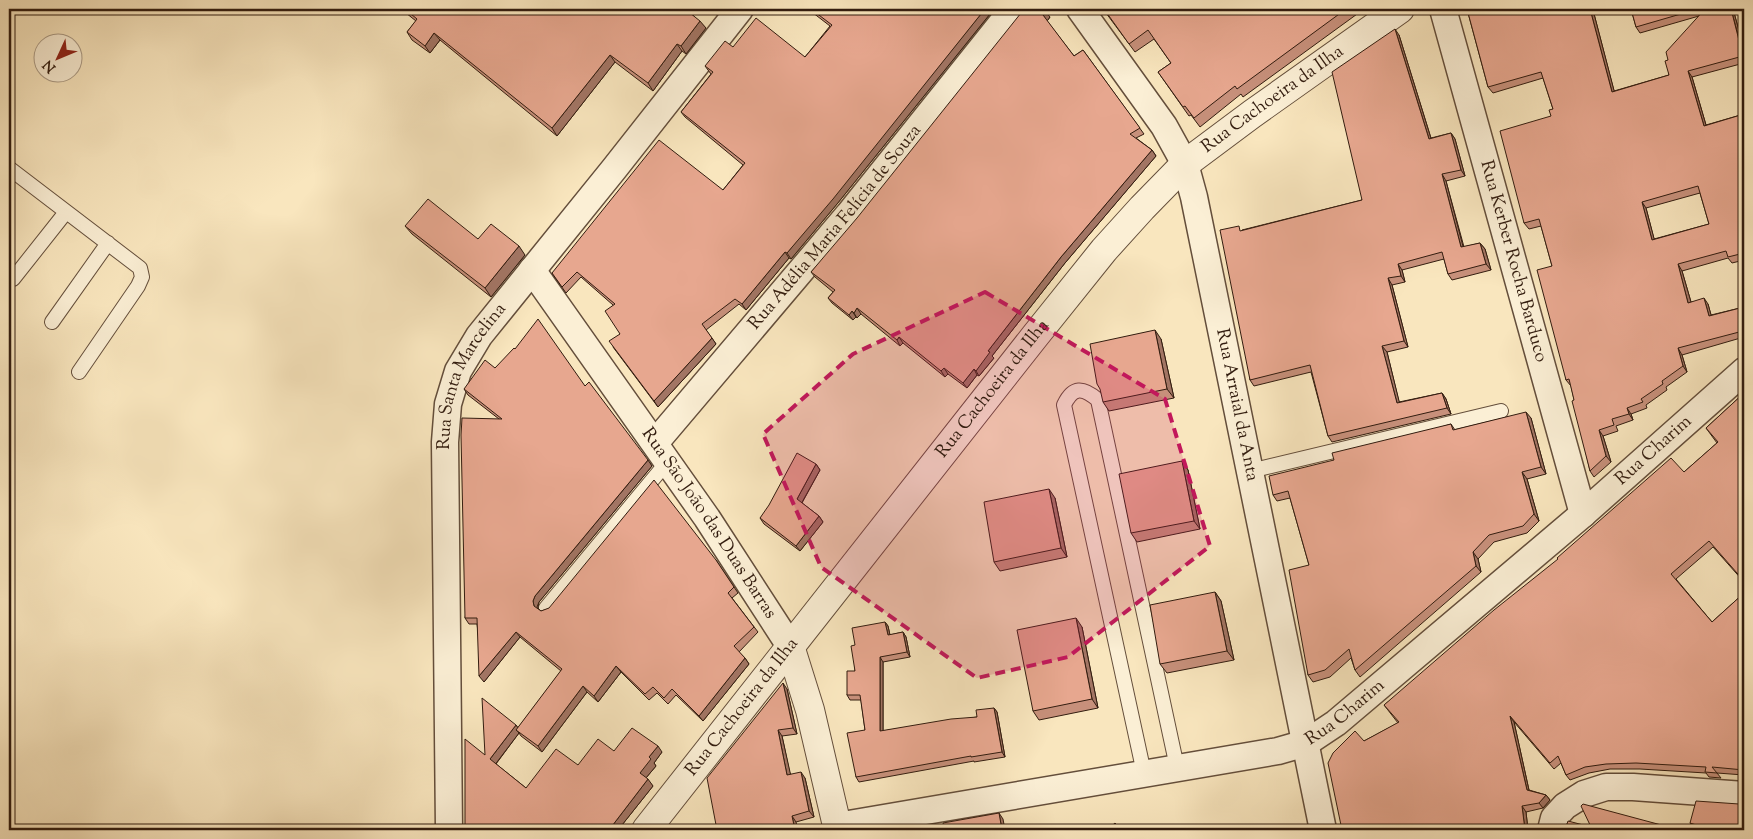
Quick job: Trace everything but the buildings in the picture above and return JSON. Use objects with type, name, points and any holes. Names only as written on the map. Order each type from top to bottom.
[{"type":"street","name":"Rua Santa Marcelina","points":[[449,830],[445,442],[448,404],[458,371],[479,336],[614,169],[739,9]]},
{"type":"street","name":"Rua Adélia Maria Felícia de Souza","points":[[661,452],[1013,9]]},
{"type":"street","name":"Rua Arraial da Anta","points":[[1080,9],[1164,126],[1185,164],[1194,197],[1323,830]]},
{"type":"street","name":"Rua Cachoeira da Ilha","points":[[646,830],[1104,250],[1142,208],[1185,164],[1400,9]]},
{"type":"street","name":"Rua Kerber Rocha Barduco","points":[[1443,9],[1582,514]]},
{"type":"street","name":"Rua São João das Duas Barras","points":[[532,270],[661,452],[750,583],[790,646],[810,710],[837,828]]},
{"type":"street","name":"Rua Charim","points":[[837,828],[1177,767],[1278,751],[1306,743],[1343,718],[1582,514],[1744,371]]},
{"type":"street","points":[[1551,830],[1554,818],[1565,806],[1584,794],[1606,787],[1633,787],[1744,795]]},
{"type":"lane","points":[[9,168],[140,268],[142,277],[138,286],[80,372]]},
{"type":"lane","points":[[13,279],[66,212]]},
{"type":"lane","points":[[52,322],[108,243]]},
{"type":"lane","points":[[1144,773],[1064,405],[1069,394],[1079,390],[1088,392],[1098,400],[1177,767]]},
{"type":"lane","points":[[1250,471],[1501,411]]},
{"type":"lane","points":[[546,608],[661,452]]},
{"type":"highlighted area","points":[[985,292],[1165,399],[1210,546],[1068,657],[977,678],[821,567],[763,434],[853,354]]}]
